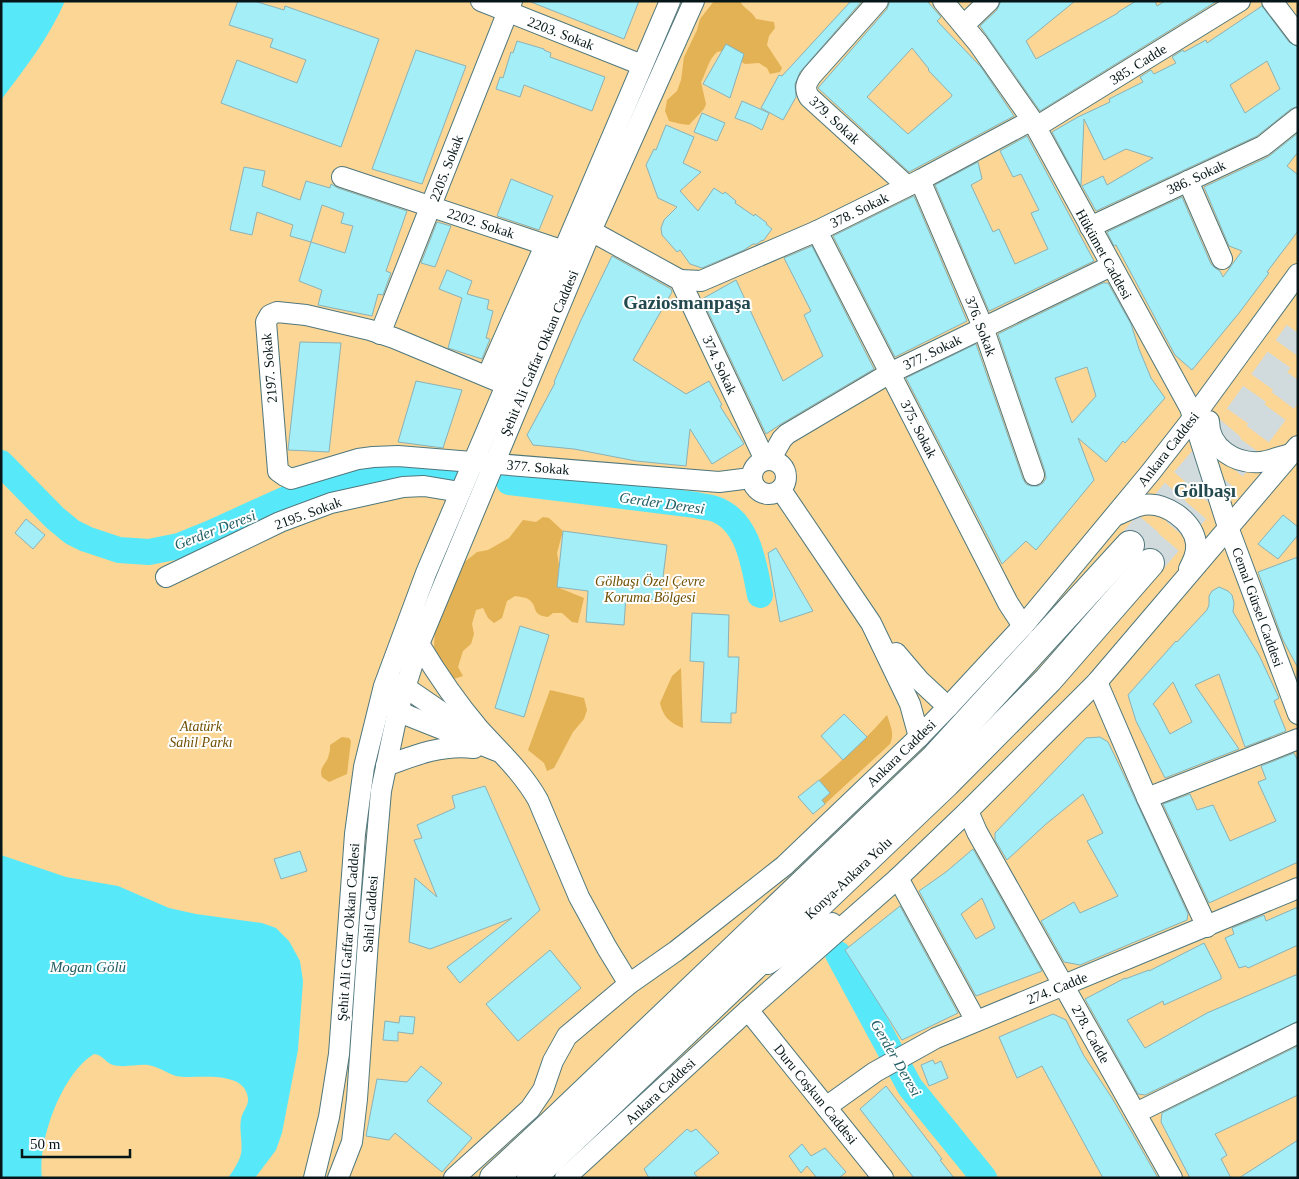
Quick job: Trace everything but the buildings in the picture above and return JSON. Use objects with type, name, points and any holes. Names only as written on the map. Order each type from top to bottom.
[{"type":"highway","name":"Konya-Ankara Yolu","points":[[494,1178],[553,1124],[785,899],[934,758],[1140,554],[1035,694],[904,825],[531,1178]]},
{"type":"street","name":"2203. Sokak","points":[[481,1],[510,6],[642,64]]},
{"type":"street","name":"Şehit Ali Gaffar Okkan Caddesi","points":[[314,1178],[329,1117],[339,1054],[354,844],[363,776],[372,730],[396,681],[418,644],[483,462],[507,385],[670,1]]},
{"type":"street","name":"Şehit Ali Gaffar Okkan Caddesi","points":[[386,766],[398,710],[396,681],[426,573],[460,492],[483,462],[591,231],[694,1]]},
{"type":"street","name":"379. Sokak","points":[[878,1],[812,75],[806,84],[805,91],[809,97],[913,183]]},
{"type":"street","name":"Hükümet Caddesi","points":[[942,1],[964,25],[1034,124],[1193,418],[1228,527]]},
{"type":"street","points":[[964,25],[989,1]]},
{"type":"street","points":[[1272,1],[1298,35]]},
{"type":"street","name":"385. Cadde","points":[[1034,124],[1239,2]]},
{"type":"street","name":"2205. Sokak","points":[[380,334],[510,6]]},
{"type":"street","name":"386. Sokak","points":[[1090,227],[1263,146],[1298,118]]},
{"type":"street","name":"378. Sokak","points":[[680,280],[701,281],[817,231],[1034,124]]},
{"type":"street","name":"2202. Sokak","points":[[342,177],[564,251]]},
{"type":"street","points":[[1188,181],[1222,259]]},
{"type":"street","name":"376. Sokak","points":[[913,183],[983,327],[1034,475]]},
{"type":"street","points":[[591,231],[680,280]]},
{"type":"street","name":"375. Sokak","points":[[817,231],[1008,603],[1023,626]]},
{"type":"street","points":[[543,250],[550,260],[500,376],[490,372],[543,250]]},
{"type":"street","name":"377. Sokak","points":[[767,460],[782,439],[788,434],[890,373],[1110,266]]},
{"type":"street","name":"Ankara Caddesi","points":[[454,1178],[530,1109],[543,1090],[552,1061],[568,1036],[629,984],[676,951],[784,866],[948,707],[1023,626],[1150,474],[1298,274]]},
{"type":"street","name":"374. Sokak","points":[[680,280],[767,460]]},
{"type":"street","name":"2197. Sokak","points":[[483,462],[398,456],[373,457],[358,459],[291,478],[285,476],[278,471],[265,332],[266,322],[270,315],[277,312],[306,315],[370,330],[394,338],[507,385]]},
{"type":"street","points":[[1229,369],[1212,400],[1208,414],[1209,428],[1215,443],[1231,457],[1245,461],[1260,462],[1295,449]]},
{"type":"street","name":"Ankara Caddesi","points":[[566,1178],[748,1010],[893,883],[1097,682],[1295,449]]},
{"type":"street","points":[[767,460],[780,464],[786,474],[785,485],[776,493],[765,494],[755,488],[751,478],[752,471],[756,466],[767,460]]},
{"type":"street","name":"377. Sokak","points":[[483,462],[719,482],[751,478]]},
{"type":"street","name":"2195. Sokak","points":[[166,577],[280,522],[330,503],[403,487],[424,486],[460,492]]},
{"type":"street","points":[[781,490],[871,623],[913,674],[948,707]]},
{"type":"street","points":[[1114,516],[1143,505],[1156,505],[1173,512],[1182,520],[1194,536],[1196,545],[1195,556],[1185,578]]},
{"type":"street","name":"Cemal Gürsel Caddesi","points":[[1228,527],[1296,704]]},
{"type":"street","points":[[871,623],[910,704],[919,737]]},
{"type":"street","points":[[418,644],[460,706],[531,787],[579,897],[629,984]]},
{"type":"street","points":[[396,681],[501,752]]},
{"type":"street","points":[[1097,682],[1147,798],[1207,926]]},
{"type":"street","points":[[398,710],[501,752]]},
{"type":"street","points":[[1147,798],[1298,739]]},
{"type":"street","points":[[386,766],[414,755],[449,747],[501,752]]},
{"type":"street","name":"Sahil Caddesi","points":[[338,1178],[352,1142],[377,829],[386,766]]},
{"type":"street","name":"278. Cadde","points":[[968,811],[977,832],[1172,1178]]},
{"type":"street","points":[[733,986],[893,883],[976,1021]]},
{"type":"street","name":"274. Cadde","points":[[826,1107],[875,1072],[936,1038],[1298,888]]},
{"type":"street","name":"Duru Coşkun Caddesi","points":[[748,1010],[883,1178]]},
{"type":"street","points":[[1136,1113],[1298,1033]]},
{"type":"green space","name":"Gölbaşı Özel Çevre Koruma Bölgesi","points":[[1,1],[1298,1],[1298,1178],[1,1178]]},
{"type":"shaded area","points":[[714,1],[740,1],[756,19],[774,22],[775,28],[769,36],[767,45],[782,68],[780,72],[770,74],[767,68],[759,63],[745,64],[722,51],[717,52],[701,82],[706,104],[704,109],[689,125],[669,121],[665,111],[667,100],[677,91],[681,80],[684,57],[697,30],[700,19]]},
{"type":"shaded area","points":[[543,517],[549,518],[563,531],[557,553],[559,565],[557,587],[584,598],[578,623],[572,622],[562,613],[553,613],[548,617],[542,616],[537,612],[533,604],[524,597],[515,596],[507,601],[502,618],[494,623],[488,618],[483,608],[476,610],[472,624],[474,634],[471,644],[463,651],[458,667],[463,676],[454,679],[439,659],[434,647],[435,628],[462,564],[477,552],[488,550],[509,538],[523,520],[536,522]]},
{"type":"shaded area","points":[[681,668],[683,728],[668,719],[660,703],[672,676]]},
{"type":"shaded area","points":[[550,690],[584,698],[587,710],[584,719],[573,732],[554,768],[547,771],[544,763],[528,750]]},
{"type":"shaded area","points":[[887,715],[892,733],[890,744],[825,804],[822,800],[830,793],[819,780],[854,749]]},
{"type":"shaded area","points":[[342,737],[349,738],[351,741],[347,774],[329,782],[322,777],[321,770],[328,757],[330,745]]},
{"type":"water","points":[[1,1],[65,1],[44,40],[1,100]]},
{"type":"water","name":"Mogan Gölü","points":[[1,855],[66,877],[118,886],[169,908],[196,914],[262,923],[276,928],[289,941],[300,961],[303,981],[298,1050],[282,1133],[276,1150],[255,1178],[228,1178],[241,1154],[241,1119],[248,1101],[244,1089],[238,1082],[217,1077],[176,1076],[148,1065],[113,1065],[99,1055],[94,1054],[82,1063],[72,1076],[54,1109],[41,1163],[42,1178],[1,1178]]},
{"type":"waterway","name":"Gerder Deresi","points":[[1,463],[55,518],[72,532],[86,539],[119,550],[149,552],[179,546],[319,484],[340,478],[405,468],[452,473]]},
{"type":"waterway","name":"Gerder Deresi","points":[[509,482],[715,509],[736,523],[743,534],[752,558],[760,595]]},
{"type":"waterway","name":"Gerder Deresi","points":[[838,954],[910,1087],[984,1178]]},
{"type":"tunnel","points":[[1130,545],[1231,427],[1298,333]]},
{"type":"tunnel","points":[[1150,563],[1240,458],[1298,380]]},
{"type":"district","name":"Gaziosmanpaşa","points":[[687,302]]},
{"type":"district","name":"Gölbaşı","points":[[1205,490]]},
{"type":"park label","name":"Atatürk Sahil Parkı","points":[[201,734]]}]
